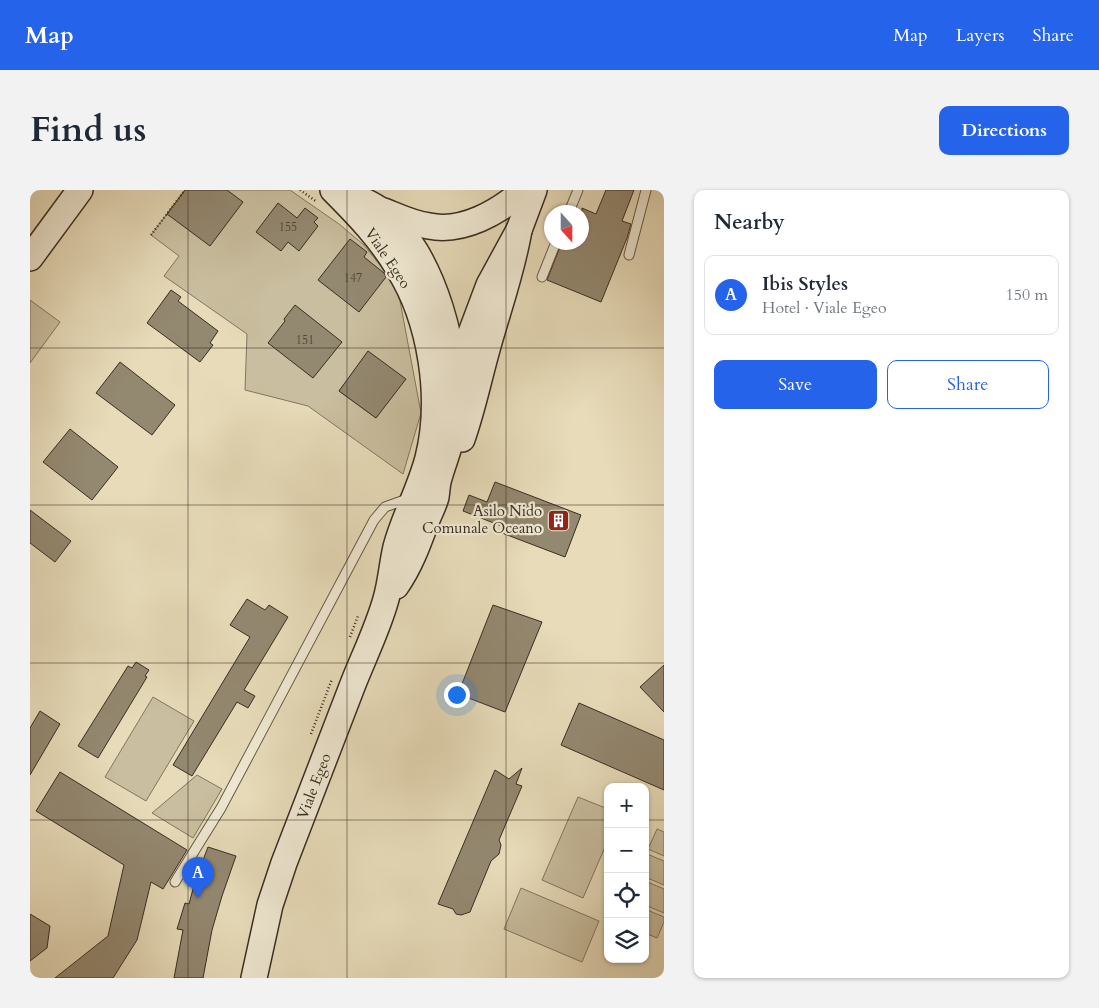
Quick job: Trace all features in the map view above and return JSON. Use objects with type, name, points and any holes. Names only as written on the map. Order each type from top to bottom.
[{"type":"main road","points":[[30,258],[80,190]]},
{"type":"main road","name":"Viale Egeo","points":[[254,978],[266,918],[279,877],[386,598],[398,584],[408,565],[425,497],[432,431],[434,398],[431,365],[416,304],[403,276],[372,232],[333,190]]},
{"type":"main road","name":"Viale Egeo","points":[[341,190],[378,209],[407,240],[433,285],[446,323],[454,379],[454,429],[439,479],[425,497]]},
{"type":"main road","points":[[378,209],[428,226],[451,226],[471,222],[494,212],[509,203],[524,190]]},
{"type":"main road","points":[[454,379],[489,285],[519,230],[534,190]]},
{"type":"main road","points":[[425,497],[447,478],[467,424],[509,278],[519,230]]},
{"type":"main road","points":[[431,365],[445,376],[460,379],[470,374],[486,353]]},
{"type":"main road","name":"Viale Egeo","points":[[432,431],[454,379]]},
{"type":"lane","points":[[572,205],[578,190]]},
{"type":"lane","points":[[629,255],[646,190]]},
{"type":"lane","points":[[542,277],[553,250]]},
{"type":"lane","points":[[175,882],[221,808],[374,520],[385,507],[397,501],[425,497]]},
{"type":"path","points":[[151,235],[185,190]]},
{"type":"shaded area","points":[[185,190],[290,190],[339,224],[364,245],[387,274],[395,287],[400,301],[421,413],[403,474],[308,406],[245,390],[247,334],[164,276],[179,256],[151,235]],"holes":[[[368,352],[405,379],[376,418],[339,391]]]},
{"type":"shaded area","points":[[30,300],[60,322],[30,363]]},
{"type":"shaded area","points":[[153,697],[194,721],[146,801],[105,777]]},
{"type":"shaded area","points":[[197,775],[222,789],[193,838],[152,813]]},
{"type":"shaded area","points":[[578,797],[604,807],[604,849],[583,898],[542,880]]},
{"type":"shaded area","points":[[657,829],[664,832],[664,856],[649,849]]},
{"type":"shaded area","points":[[649,855],[664,861],[664,885],[649,879]]},
{"type":"shaded area","points":[[649,883],[664,889],[664,913],[649,907]]},
{"type":"shaded area","points":[[521,888],[599,921],[582,962],[504,929]]},
{"type":"shaded area","points":[[649,911],[664,917],[664,922],[657,938],[649,935]]},
{"type":"building","points":[[185,190],[227,190],[243,202],[210,246],[167,214]]},
{"type":"building","points":[[606,190],[634,190],[622,221],[631,224],[627,238],[601,302],[547,280],[559,250],[589,250],[589,211],[596,214]]},
{"type":"building","points":[[278,203],[297,218],[305,208],[318,218],[314,222],[318,226],[299,251],[288,242],[281,251],[256,232]]},
{"type":"building","points":[[350,239],[367,252],[364,257],[384,273],[386,277],[359,312],[318,280]]},
{"type":"building","points":[[171,290],[181,297],[178,301],[218,331],[210,343],[213,345],[200,362],[147,323]]},
{"type":"building","points":[[295,305],[342,342],[313,378],[268,343]]},
{"type":"building","points":[[368,351],[406,379],[376,418],[339,391]]},
{"type":"building","points":[[120,362],[175,405],[152,435],[96,393]]},
{"type":"building","points":[[70,429],[118,467],[92,500],[43,462]]},
{"type":"building","name":"Asilo Nido Comunale Oceano","points":[[495,482],[581,515],[565,557],[502,533],[504,527],[463,511],[469,495],[487,502]]},
{"type":"building","points":[[30,510],[71,541],[55,562],[30,543]]},
{"type":"building","points":[[247,599],[265,610],[269,605],[288,617],[244,690],[255,696],[248,708],[237,702],[192,776],[173,765],[250,637],[230,625]]},
{"type":"building","points":[[493,605],[542,622],[505,712],[458,694]]},
{"type":"building","points":[[136,662],[149,670],[145,676],[147,677],[98,758],[78,746],[128,666],[132,668]]},
{"type":"building","points":[[664,665],[664,712],[640,687]]},
{"type":"building","points":[[579,703],[664,740],[664,790],[649,783],[561,745]]},
{"type":"building","points":[[40,711],[60,724],[30,775],[30,728]]},
{"type":"building","points":[[522,768],[516,784],[522,786],[499,840],[501,845],[499,854],[491,861],[470,912],[461,915],[456,914],[453,909],[438,904],[495,770],[509,779]]},
{"type":"building","points":[[60,772],[187,850],[163,889],[151,882],[137,940],[113,978],[55,978],[108,936],[124,865],[36,811]]},
{"type":"building","points":[[208,847],[236,856],[212,930],[203,978],[174,978],[183,930],[177,929],[185,903],[189,904],[201,859],[203,860]]},
{"type":"building","points":[[30,914],[50,926],[47,948],[30,961]]},
{"type":"place","name":"Asilo Nido Comunale Oceano","points":[[558,520]]},
{"type":"place","name":"Ibis Styles","points":[[198,898]]}]
